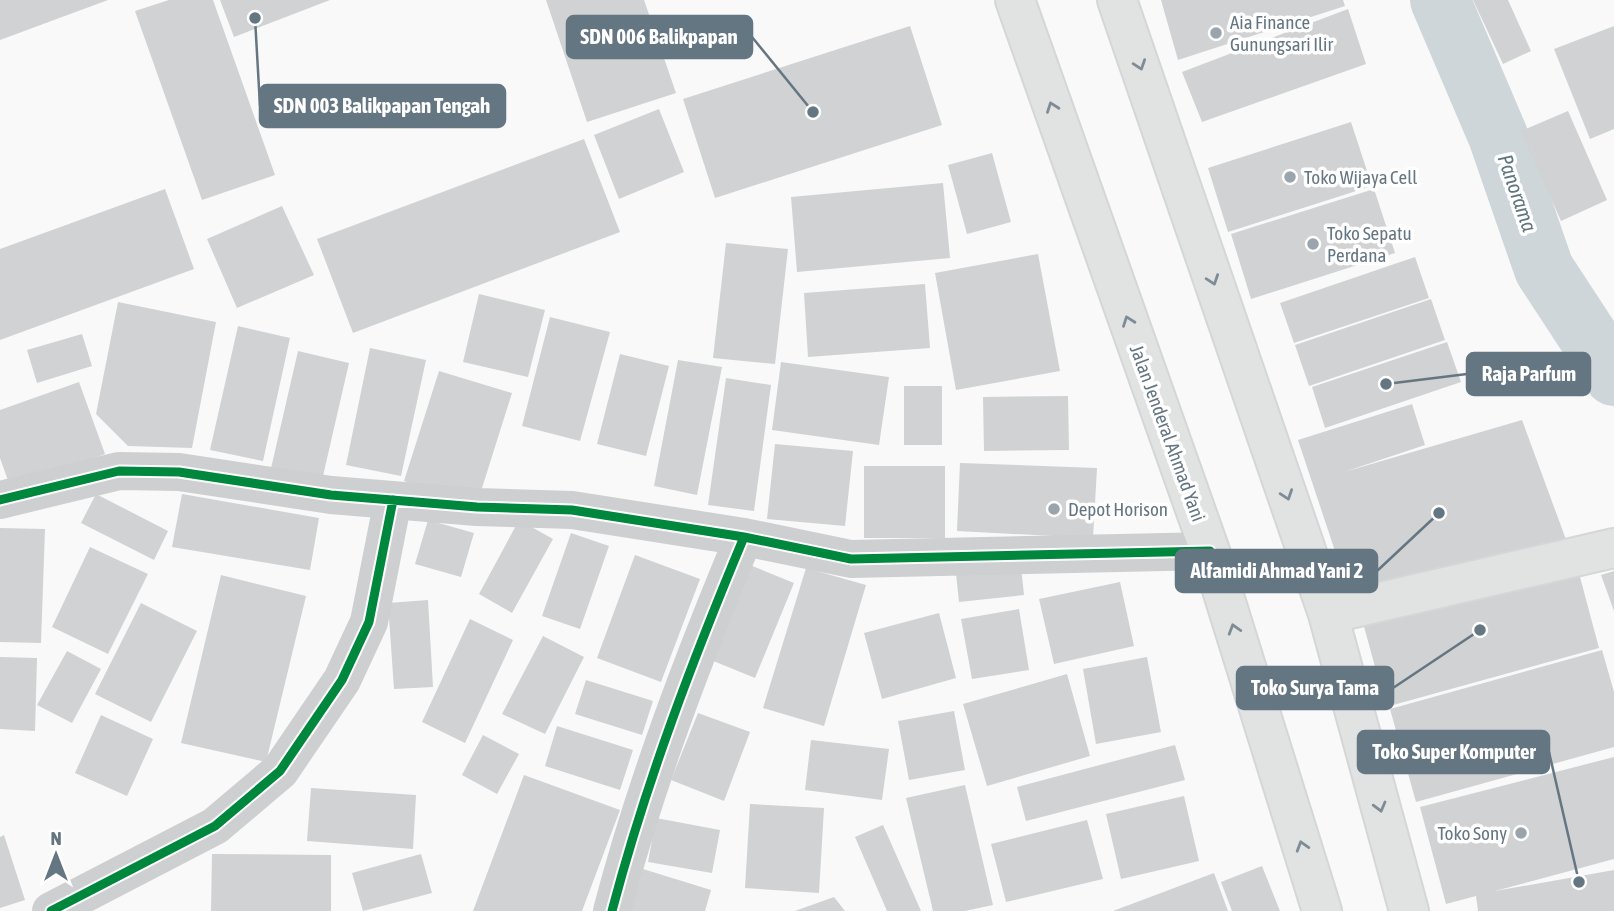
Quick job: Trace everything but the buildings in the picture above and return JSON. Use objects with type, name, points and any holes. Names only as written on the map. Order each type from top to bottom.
[{"type":"main road","name":"Jalan Jenderal Ahmad Yani","points":[[1015,0],[1210,551],[1322,911]]},
{"type":"main road","points":[[1117,0],[1328,614],[1409,911]]},
{"type":"main road","points":[[1328,614],[1614,548]]},
{"type":"street","points":[[0,500],[119,471],[179,472],[331,495],[572,509],[744,537],[851,559],[1210,551]]},
{"type":"street","points":[[51,911],[215,826],[280,771],[335,691],[369,622],[393,500]]},
{"type":"street","points":[[612,911],[673,713],[744,537]]},
{"type":"waterway","name":"Panorama","points":[[1440,0],[1498,136],[1544,269],[1614,376]]},
{"type":"cycle path","points":[[0,500],[119,471],[179,472],[331,495],[477,507],[572,510],[744,537],[851,559],[1210,551]]},
{"type":"cycle path","points":[[51,911],[215,826],[280,771],[342,680],[369,622],[393,500]]},
{"type":"cycle path","points":[[612,911],[640,815],[672,721],[744,537]]},
{"type":"place","name":"SDN 003 Balikpapan Tengah","points":[[255,18]]},
{"type":"place","name":"Aia Finance Gunungsari Ilir","points":[[1216,33]]},
{"type":"place","name":"SDN 006 Balikpapan","points":[[813,112]]},
{"type":"place","name":"Toko Wijaya Cell","points":[[1290,177]]},
{"type":"place","name":"Toko Sepatu Perdana","points":[[1313,244]]},
{"type":"place","name":"Raja Parfum","points":[[1386,384]]},
{"type":"place","name":"Depot Horison","points":[[1054,509]]},
{"type":"place","name":"Alfamidi Ahmad Yani 2","points":[[1439,513]]},
{"type":"place","name":"Toko Surya Tama","points":[[1480,630]]},
{"type":"place","name":"Toko Sony","points":[[1521,833]]},
{"type":"place","name":"Toko Super Komputer","points":[[1579,882]]}]
